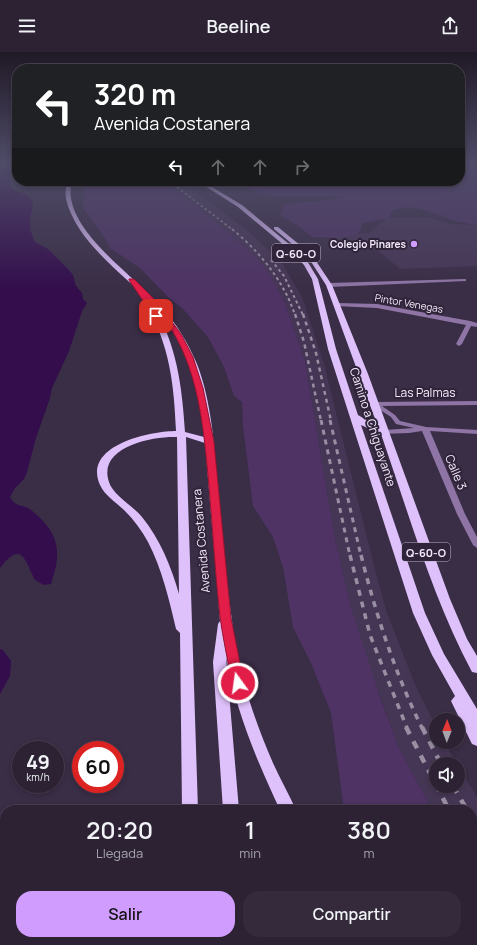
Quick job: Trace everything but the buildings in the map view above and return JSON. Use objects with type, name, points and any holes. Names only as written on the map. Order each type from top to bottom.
[{"type":"main road","name":"Avenida Costanera","points":[[69,206],[80,226],[160,310],[183,342],[200,388],[209,442],[226,618],[235,672],[247,715],[262,755],[286,805]]},
{"type":"main road","name":"Camino a Chiguayante","points":[[239,206],[293,250],[311,271],[318,288],[332,349],[419,613],[438,655],[477,721]]},
{"type":"main road","name":"Camino a Chiguayante","points":[[247,206],[303,249],[320,268],[329,285],[338,305],[374,404],[388,432],[444,600],[461,639],[477,668]]},
{"type":"main road","name":"Avenida Costanera","points":[[132,280],[153,311],[170,346],[176,377],[181,434],[190,805]]},
{"type":"main road","points":[[355,417],[366,424],[388,432]]},
{"type":"main road","points":[[186,650],[173,596],[156,548],[134,515],[108,490],[103,482],[102,473],[103,466],[107,459],[114,452],[127,443],[153,435],[181,434],[194,436],[209,442]]},
{"type":"main road","points":[[226,618],[221,637],[219,662],[231,805]]},
{"type":"main road","points":[[438,655],[477,740]]},
{"type":"street","points":[[329,285],[464,280]]},
{"type":"street","name":"Pintor Venegas","points":[[338,305],[377,306],[477,325]]},
{"type":"street","points":[[459,344],[470,323]]},
{"type":"street","name":"Las Palmas","points":[[374,404],[477,403]]},
{"type":"street","points":[[374,404],[393,416],[398,424],[425,429],[477,432]]},
{"type":"street","points":[[388,432],[396,428],[398,424]]},
{"type":"street","points":[[388,432],[425,429]]},
{"type":"street","name":"Calle 3","points":[[425,429],[453,495],[477,545]]},
{"type":"shaded area","points":[[0,206],[33,206],[30,226],[35,242],[48,249],[69,270],[73,275],[76,286],[82,293],[83,299],[87,303],[82,311],[69,351],[52,388],[27,472],[24,479],[15,488],[10,497],[16,504],[28,508],[42,520],[53,535],[56,543],[57,558],[51,584],[44,585],[35,580],[25,560],[18,554],[7,559],[0,568]]},
{"type":"shaded area","points":[[83,206],[195,206],[253,254],[263,265],[275,284],[286,306],[305,361],[334,534],[351,608],[381,700],[398,746],[429,805],[343,805],[331,713],[311,663],[293,627],[283,567],[273,537],[253,506],[243,426],[242,402],[234,396],[224,367],[208,337],[182,308],[168,297],[140,268],[110,248],[103,235],[83,208]]},
{"type":"shaded area","points":[[195,206],[214,206],[247,230],[281,262],[302,297],[324,364],[387,613],[416,687],[429,713],[429,749],[448,749],[453,757],[429,757],[429,793],[465,793],[465,777],[477,797],[477,805],[429,805],[398,746],[363,649],[351,608],[334,534],[305,361],[286,306],[263,265],[253,254]]},
{"type":"shaded area","points":[[283,206],[477,206],[477,225],[453,220],[421,209],[407,207],[392,211],[389,218],[363,223],[358,234],[337,238],[312,237],[300,227],[280,215]]},
{"type":"shaded area","name":"Colegio Pinares","points":[[387,218],[431,218],[451,224],[477,225],[477,266],[400,269],[376,249],[357,250],[348,241],[334,242],[330,236],[369,233]]},
{"type":"shaded area","points":[[0,649],[3,650],[11,661],[10,676],[0,694]]},
{"type":"railway","points":[[201,206],[233,230]]},
{"type":"railway","points":[[232,229],[252,247],[270,268],[284,290],[295,315]]},
{"type":"railway","points":[[271,260],[284,276],[303,315]]},
{"type":"railway","points":[[295,314],[304,342],[321,421]]},
{"type":"railway","points":[[303,314],[316,353],[331,421]]},
{"type":"railway","points":[[321,420],[350,556]]},
{"type":"railway","points":[[330,420],[361,556]]},
{"type":"railway","points":[[350,555],[370,635],[407,728]]},
{"type":"railway","points":[[361,555],[373,600],[387,643],[403,686],[422,728]]},
{"type":"railway","points":[[406,727],[446,805]]},
{"type":"railway","points":[[422,727],[437,757]]},
{"type":"railway","points":[[457,793],[464,805]]},
{"type":"place","name":"Colegio Pinares","points":[[414,244]]},
{"type":"route","points":[[156,316],[132,280],[156,304],[178,334],[190,357],[200,388],[205,410],[209,442],[228,636],[238,683]]}]
